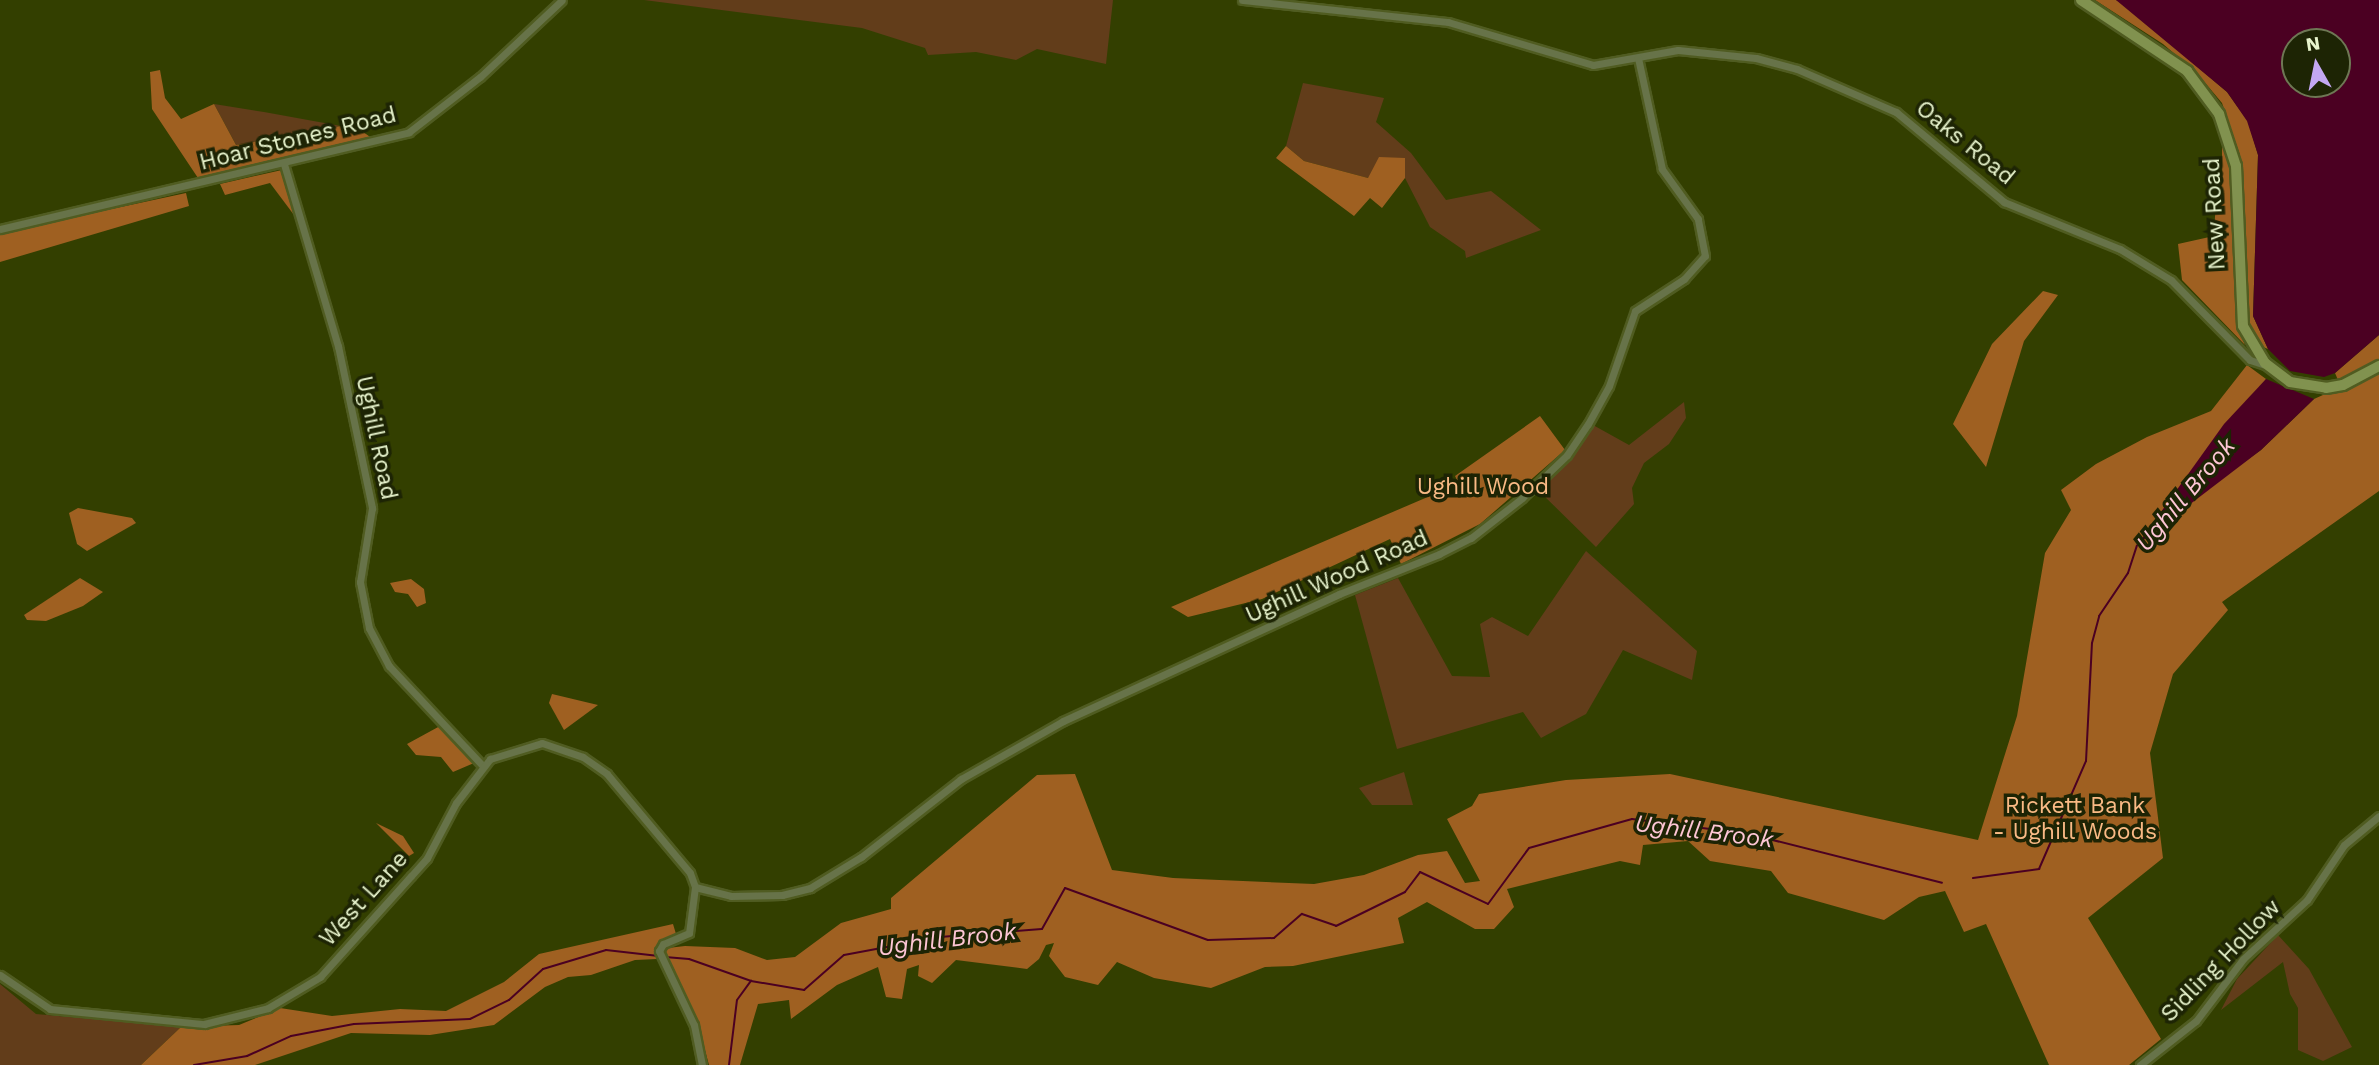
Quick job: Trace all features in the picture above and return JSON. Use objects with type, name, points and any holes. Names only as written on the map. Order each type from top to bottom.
[{"type":"street","name":"Hoar Stones Road","points":[[0,229],[284,164],[409,132],[480,78],[562,0]]},
{"type":"street","points":[[1242,0],[1448,22],[1593,65],[1638,58]]},
{"type":"street","name":"New Road","points":[[2081,0],[2187,71],[2219,114],[2236,166],[2243,326],[2267,366],[2300,386],[2326,388],[2340,386],[2379,366]]},
{"type":"street","name":"Oaks Road","points":[[1638,58],[1678,50],[1775,62],[1887,106],[2004,202],[2120,249],[2171,280],[2250,360],[2267,366]]},
{"type":"street","name":"Ughill Wood Road","points":[[695,887],[731,896],[782,895],[810,888],[861,857],[961,779],[1054,727],[1339,594],[1439,554],[1471,538],[1522,498],[1567,455],[1588,424],[1609,386],[1635,311],[1684,279],[1705,256],[1698,219],[1662,169],[1638,58]]},
{"type":"street","name":"Ughill Road","points":[[284,164],[338,346],[372,508],[360,582],[369,628],[389,666],[484,766]]},
{"type":"street","points":[[484,766],[506,751],[542,743],[593,762],[640,809],[690,873],[695,887],[689,933],[663,944],[660,956],[694,1025],[702,1065]]},
{"type":"street","name":"West Lane","points":[[0,975],[50,1009],[204,1024],[236,1019],[289,998],[320,977],[427,858],[436,833],[484,766]]},
{"type":"street","name":"Sidling Hollow","points":[[2140,1065],[2196,1021],[2244,959],[2307,900],[2344,845],[2379,816]]},
{"type":"shaded area","points":[[644,0],[1113,0],[1106,64],[1037,49],[1016,60],[976,52],[928,55],[925,48],[862,28]]},
{"type":"shaded area","points":[[1303,83],[1384,98],[1376,122],[1411,153],[1446,200],[1491,191],[1541,230],[1466,258],[1465,251],[1430,227],[1405,178],[1405,158],[1368,178],[1304,161],[1286,146]]},
{"type":"shaded area","points":[[214,104],[264,112],[341,126],[236,145]]},
{"type":"shaded area","points":[[1684,402],[1686,418],[1669,444],[1644,463],[1632,488],[1634,504],[1596,547],[1537,489],[1570,458],[1593,425],[1629,445]]},
{"type":"shaded area","points":[[1586,551],[1697,651],[1692,680],[1623,650],[1586,714],[1541,738],[1523,712],[1397,749],[1355,595],[1398,578],[1452,676],[1490,677],[1480,624],[1492,617],[1528,636]]},
{"type":"shaded area","points":[[1404,772],[1413,805],[1372,805],[1359,788]]},
{"type":"shaded area","points":[[2278,935],[2309,969],[2352,1047],[2323,1061],[2298,1050],[2298,1008],[2290,994],[2283,962],[2221,1010],[2237,979]]},
{"type":"shaded area","points":[[0,984],[36,1014],[181,1027],[141,1065],[0,1065]]},
{"type":"green space","points":[[2095,0],[2116,0],[2126,6],[2227,92],[2248,121],[2258,155],[2253,316],[2268,349],[2258,345],[2247,323],[2240,155],[2222,103],[2196,72],[2163,44]]},
{"type":"green space","points":[[160,70],[165,98],[181,119],[214,104],[236,145],[341,126],[359,129],[373,139],[198,178],[152,109],[150,72]]},
{"type":"green space","points":[[2222,134],[2231,164],[2238,327],[2245,345],[2182,280],[2178,244],[2214,236],[2216,197],[2222,184]]},
{"type":"green space","points":[[1286,146],[1304,161],[1368,178],[1379,157],[1405,158],[1405,178],[1382,208],[1370,198],[1354,216],[1276,158]]},
{"type":"green space","points":[[282,170],[294,215],[270,183],[225,195],[220,184]]},
{"type":"green space","points":[[186,193],[189,206],[0,262],[0,233]]},
{"type":"green space","points":[[2043,291],[2058,295],[2024,341],[1986,467],[1953,424],[1992,344]]},
{"type":"green space","points":[[2379,335],[2379,359],[2338,380],[2335,373]]},
{"type":"green space","name":"Rickett Bank - Ughill Woods","points":[[2247,365],[2266,379],[2181,507],[2261,450],[2314,399],[2379,370],[2379,491],[2222,602],[2228,610],[2173,674],[2150,753],[2163,858],[2088,918],[2161,1039],[2129,1065],[2049,1065],[1986,924],[1964,932],[1945,891],[1919,897],[1884,920],[1788,893],[1771,871],[1710,861],[1688,841],[1643,845],[1640,865],[1620,861],[1507,889],[1514,907],[1494,929],[1475,929],[1427,902],[1398,918],[1404,943],[1293,966],[1265,967],[1211,988],[1154,978],[1117,962],[1098,985],[1065,977],[1049,956],[1054,943],[1046,945],[1039,959],[1027,969],[956,960],[932,983],[918,976],[919,965],[907,969],[902,999],[886,997],[878,967],[837,985],[791,1019],[789,1000],[758,1004],[740,1065],[709,1065],[696,1017],[664,961],[663,953],[668,948],[685,946],[735,948],[767,960],[795,957],[841,923],[891,909],[891,898],[1037,775],[1075,774],[1112,870],[1173,878],[1314,884],[1364,875],[1418,855],[1447,851],[1465,883],[1480,881],[1447,819],[1472,806],[1479,794],[1566,780],[1670,774],[1978,840],[2017,716],[2045,553],[2071,510],[2061,490],[2096,464],[2147,437],[2211,411]]},
{"type":"green space","name":"Ughill Wood","points":[[1540,416],[1565,450],[1480,524],[1401,564],[1390,539],[1262,599],[1188,617],[1171,607],[1451,487],[1458,482],[1455,476]]},
{"type":"green space","points":[[78,508],[132,518],[136,523],[87,551],[77,544],[69,513]]},
{"type":"green space","points":[[80,578],[103,592],[83,606],[46,621],[27,620],[24,615]]},
{"type":"green space","points":[[411,579],[424,589],[426,603],[417,607],[408,594],[395,592],[390,583]]},
{"type":"green space","points":[[552,694],[598,705],[564,730],[549,703]]},
{"type":"green space","points":[[440,726],[474,763],[453,772],[441,757],[416,755],[407,744]]},
{"type":"green space","points":[[376,823],[403,836],[414,853],[409,856]]},
{"type":"green space","points":[[673,924],[676,934],[661,941],[657,959],[635,960],[591,975],[568,977],[545,987],[494,1025],[430,1035],[351,1033],[255,1065],[141,1065],[181,1027],[239,1025],[280,1008],[332,1016],[400,1009],[446,1011],[504,982],[539,954]]},
{"type":"water","points":[[2116,0],[2379,0],[2379,335],[2335,373],[2324,377],[2290,371],[2268,349],[2253,316],[2258,155],[2247,121],[2227,92]]},
{"type":"water","points":[[2266,379],[2314,399],[2261,450],[2138,544],[2224,424]]},
{"type":"waterway","name":"Ughill Brook","points":[[1973,878],[2039,869],[2086,761],[2092,643],[2099,616],[2128,573],[2137,545]]},
{"type":"waterway","name":"Ughill Brook","points":[[665,957],[689,959],[751,981],[804,990],[844,955],[940,937],[1042,929],[1065,888],[1208,940],[1274,938],[1302,914],[1336,926],[1405,892],[1420,872],[1488,904],[1529,848],[1632,819],[1749,834],[1942,883]]},
{"type":"waterway","name":"Ughill Brook","points":[[194,1065],[247,1056],[291,1036],[354,1024],[470,1019],[509,1000],[543,969],[606,950],[659,956]]},
{"type":"waterway","points":[[729,1065],[737,1000],[751,981]]}]
